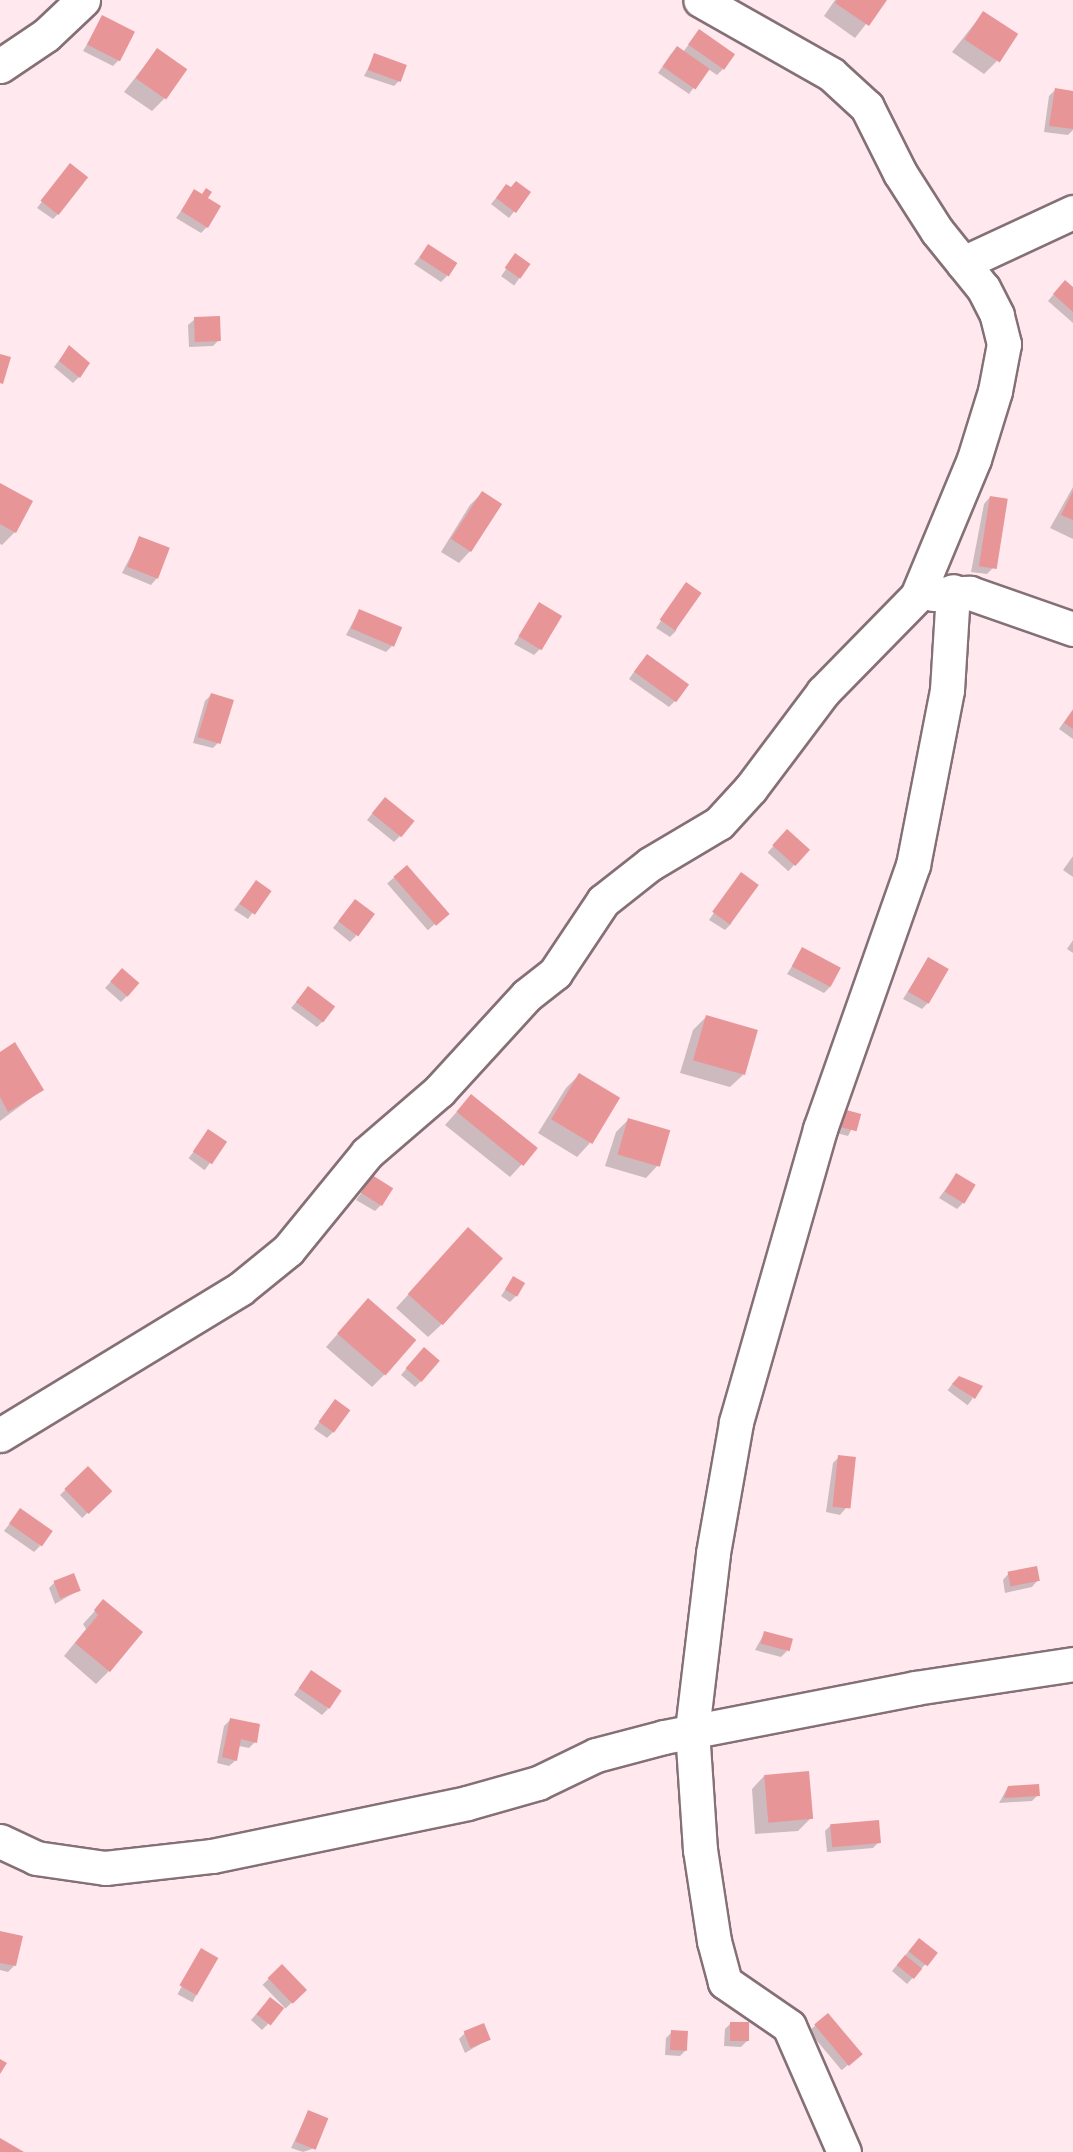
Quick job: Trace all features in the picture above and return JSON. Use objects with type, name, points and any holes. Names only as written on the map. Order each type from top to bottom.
[{"type":"street","points":[[0,66],[46,35],[83,0]]},
{"type":"street","points":[[0,1435],[240,1289],[288,1250],[367,1154],[438,1091],[527,995],[555,973],[603,901],[650,864],[719,823],[751,788],[823,692],[916,596],[974,459],[995,391],[1004,344],[997,315],[983,288],[937,231],[900,172],[867,107],[831,74],[700,0]]},
{"type":"street","points":[[963,263],[1073,212]]},
{"type":"street","points":[[916,596],[953,591],[980,596],[1073,629]]},
{"type":"street","points":[[844,2152],[789,2026],[725,1982],[714,1941],[700,1850],[692,1730],[713,1553],[736,1422],[820,1129],[914,865],[947,690],[953,591]]},
{"type":"street","points":[[0,1842],[36,1858],[105,1868],[212,1856],[467,1803],[538,1783],[596,1755],[692,1730],[915,1688],[1073,1664]]},
{"type":"building","points":[[837,0],[887,0],[869,26],[835,3]]},
{"type":"building","points":[[983,11],[1018,34],[1000,62],[964,40]]},
{"type":"building","points":[[102,15],[135,32],[120,61],[87,44]]},
{"type":"building","points":[[699,29],[735,54],[724,70],[688,45]]},
{"type":"building","points":[[677,46],[710,69],[695,89],[663,66]]},
{"type":"building","points":[[157,48],[187,69],[166,100],[136,78]]},
{"type":"building","points":[[374,53],[407,65],[401,82],[368,70]]},
{"type":"building","points":[[1055,88],[1073,91],[1073,129],[1049,126]]},
{"type":"building","points":[[70,163],[88,177],[59,215],[40,201]]},
{"type":"building","points":[[516,181],[531,192],[516,213],[496,198],[506,184],[511,187]]},
{"type":"building","points":[[206,188],[212,192],[208,198],[221,206],[208,228],[181,211],[194,189],[202,194]]},
{"type":"building","points":[[428,244],[457,263],[449,276],[419,257]]},
{"type":"building","points":[[515,253],[531,264],[520,279],[505,268]]},
{"type":"building","points":[[1065,280],[1073,287],[1073,312],[1053,294]]},
{"type":"building","points":[[220,316],[221,341],[195,342],[194,317]]},
{"type":"building","points":[[69,345],[90,363],[80,378],[59,361]]},
{"type":"building","points":[[0,354],[11,357],[3,384],[0,383]]},
{"type":"building","points":[[0,483],[33,501],[16,533],[0,524]]},
{"type":"building","points":[[482,491],[502,504],[471,552],[451,539]]},
{"type":"building","points":[[1073,491],[1073,520],[1061,515]]},
{"type":"building","points":[[990,496],[1008,499],[997,569],[979,566]]},
{"type":"building","points":[[139,536],[170,548],[158,579],[127,567]]},
{"type":"building","points":[[686,582],[702,593],[675,631],[660,620]]},
{"type":"building","points":[[539,602],[562,616],[542,650],[518,636]]},
{"type":"building","points":[[359,609],[402,627],[394,647],[351,628]]},
{"type":"building","points":[[647,654],[689,685],[676,702],[634,672]]},
{"type":"building","points":[[211,693],[234,700],[221,744],[198,737]]},
{"type":"building","points":[[1073,710],[1073,729],[1064,723]]},
{"type":"building","points":[[385,797],[415,821],[401,837],[372,813]]},
{"type":"building","points":[[787,829],[810,850],[795,866],[772,845]]},
{"type":"building","points":[[407,865],[450,914],[436,926],[393,877]]},
{"type":"building","points":[[741,872],[759,885],[730,925],[712,912]]},
{"type":"building","points":[[256,880],[272,891],[255,915],[239,904]]},
{"type":"building","points":[[355,899],[375,914],[358,936],[338,921]]},
{"type":"building","points":[[802,947],[841,968],[831,987],[792,966]]},
{"type":"building","points":[[928,957],[949,969],[929,1004],[908,992]]},
{"type":"building","points":[[122,968],[139,983],[128,997],[110,982]]},
{"type":"building","points":[[308,986],[335,1006],[323,1022],[296,1002]]},
{"type":"building","points":[[706,1015],[758,1030],[745,1075],[693,1060]]},
{"type":"building","points":[[15,1042],[44,1090],[8,1112],[0,1097],[0,1052]]},
{"type":"building","points":[[579,1073],[620,1098],[592,1144],[551,1119]]},
{"type":"building","points":[[471,1094],[538,1148],[523,1166],[457,1112]]},
{"type":"building","points":[[839,1108],[861,1114],[857,1131],[834,1125]]},
{"type":"building","points":[[628,1118],[670,1130],[660,1167],[618,1155]]},
{"type":"building","points":[[208,1129],[227,1142],[212,1164],[193,1151]]},
{"type":"building","points":[[956,1173],[976,1185],[964,1204],[945,1192]]},
{"type":"building","points":[[372,1175],[393,1188],[382,1206],[361,1193]]},
{"type":"building","points":[[468,1227],[503,1258],[443,1325],[408,1294]]},
{"type":"building","points":[[513,1276],[525,1283],[517,1297],[505,1290]]},
{"type":"building","points":[[368,1298],[416,1340],[385,1375],[337,1333]]},
{"type":"building","points":[[424,1347],[440,1361],[421,1382],[406,1368]]},
{"type":"building","points":[[959,1376],[983,1386],[975,1399],[952,1384]]},
{"type":"building","points":[[335,1399],[350,1410],[334,1433],[319,1422]]},
{"type":"building","points":[[838,1455],[856,1457],[850,1509],[833,1507]]},
{"type":"building","points":[[88,1466],[112,1491],[89,1514],[64,1489]]},
{"type":"building","points":[[20,1508],[53,1531],[42,1547],[9,1524]]},
{"type":"building","points":[[1037,1566],[1040,1581],[1010,1586],[1008,1572]]},
{"type":"building","points":[[74,1573],[81,1591],[60,1599],[53,1581]]},
{"type":"building","points":[[103,1599],[143,1632],[110,1672],[75,1643],[98,1615],[94,1610]]},
{"type":"building","points":[[764,1631],[793,1639],[790,1651],[761,1644]]},
{"type":"building","points":[[311,1670],[342,1691],[329,1709],[299,1688]]},
{"type":"building","points":[[230,1718],[260,1724],[257,1743],[241,1739],[237,1761],[222,1757]]},
{"type":"building","points":[[809,1771],[813,1819],[768,1823],[764,1775]]},
{"type":"building","points":[[1039,1784],[1040,1796],[1004,1798],[1008,1786]]},
{"type":"building","points":[[879,1820],[881,1843],[832,1847],[830,1824]]},
{"type":"building","points":[[0,1931],[23,1936],[16,1966],[0,1963]]},
{"type":"building","points":[[919,1938],[938,1953],[927,1966],[909,1951]]},
{"type":"building","points":[[201,1948],[218,1958],[197,1995],[180,1985]]},
{"type":"building","points":[[905,1955],[922,1969],[914,1979],[897,1965]]},
{"type":"building","points":[[282,1964],[307,1990],[293,2004],[268,1978]]},
{"type":"building","points":[[270,1997],[284,2008],[271,2025],[256,2014]]},
{"type":"building","points":[[828,2013],[863,2054],[849,2066],[814,2025]]},
{"type":"building","points":[[730,2022],[749,2022],[749,2041],[730,2041]]},
{"type":"building","points":[[484,2023],[491,2040],[470,2048],[464,2031]]},
{"type":"building","points":[[671,2030],[688,2031],[687,2051],[670,2050]]},
{"type":"building","points":[[0,2059],[7,2063],[0,2074]]},
{"type":"building","points":[[308,2110],[328,2118],[316,2150],[295,2142]]},
{"type":"building","points":[[0,2138],[24,2152],[0,2152]]}]
